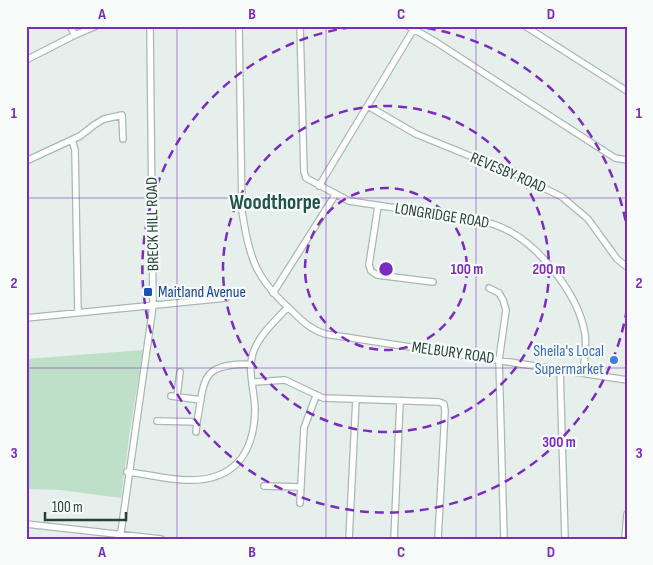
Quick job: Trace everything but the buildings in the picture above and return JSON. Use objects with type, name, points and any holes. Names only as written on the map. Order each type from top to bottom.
[{"type":"street","points":[[70,26],[74,35]]},
{"type":"street","points":[[26,60],[74,35],[96,26]]},
{"type":"street","name":"BRECK HILL ROAD","points":[[120,537],[153,306],[150,26]]},
{"type":"street","name":"MELBURY ROAD","points":[[239,26],[242,211],[251,258],[259,275],[288,308],[310,327],[323,333],[627,380]]},
{"type":"street","points":[[300,26],[304,174],[319,186],[415,28]]},
{"type":"street","points":[[408,26],[415,28],[615,158],[627,160]]},
{"type":"street","points":[[525,26],[627,91]]},
{"type":"street","name":"REVESBY ROAD","points":[[368,106],[416,134],[524,178],[558,194],[588,219],[617,259],[627,267]]},
{"type":"street","points":[[26,161],[72,140],[96,123],[122,112],[123,139]]},
{"type":"street","points":[[72,140],[75,150],[78,313]]},
{"type":"street","name":"LONGRIDGE ROAD","points":[[319,186],[349,202],[487,222],[510,232],[524,241],[556,274],[578,310],[586,340],[583,373]]},
{"type":"street","points":[[273,293],[335,195]]},
{"type":"street","points":[[378,206],[369,265],[371,271],[377,274],[433,282]]},
{"type":"street","points":[[490,288],[499,293],[506,310],[499,360],[504,539]]},
{"type":"street","points":[[26,318],[226,298]]},
{"type":"street","points":[[129,472],[172,479],[208,479],[230,470],[241,461],[247,452],[254,431],[255,407],[252,354],[257,342],[288,308]]},
{"type":"street","points":[[156,421],[198,427],[204,386],[214,370],[223,366],[252,364]]},
{"type":"street","points":[[560,369],[565,539]]},
{"type":"street","points":[[180,372],[174,396],[201,400]]},
{"type":"street","points":[[253,382],[285,380],[323,398],[400,400],[439,402],[444,404],[438,539]]},
{"type":"street","points":[[300,503],[304,428],[316,396]]},
{"type":"street","points":[[349,539],[356,399]]},
{"type":"street","points":[[394,539],[400,400]]},
{"type":"street","points":[[264,486],[301,488]]},
{"type":"street","points":[[625,539],[627,514]]},
{"type":"street","points":[[26,524],[120,537],[161,539]]},
{"type":"green space","points":[[143,350],[121,498],[60,490],[26,489],[26,359]]},
{"type":"place","name":"Maitland Avenue","points":[[148,292]]},
{"type":"place","name":"Sheila's Local Supermarket","points":[[614,360]]},
{"type":"district","name":"Woodthorpe","points":[[275,202]]}]
